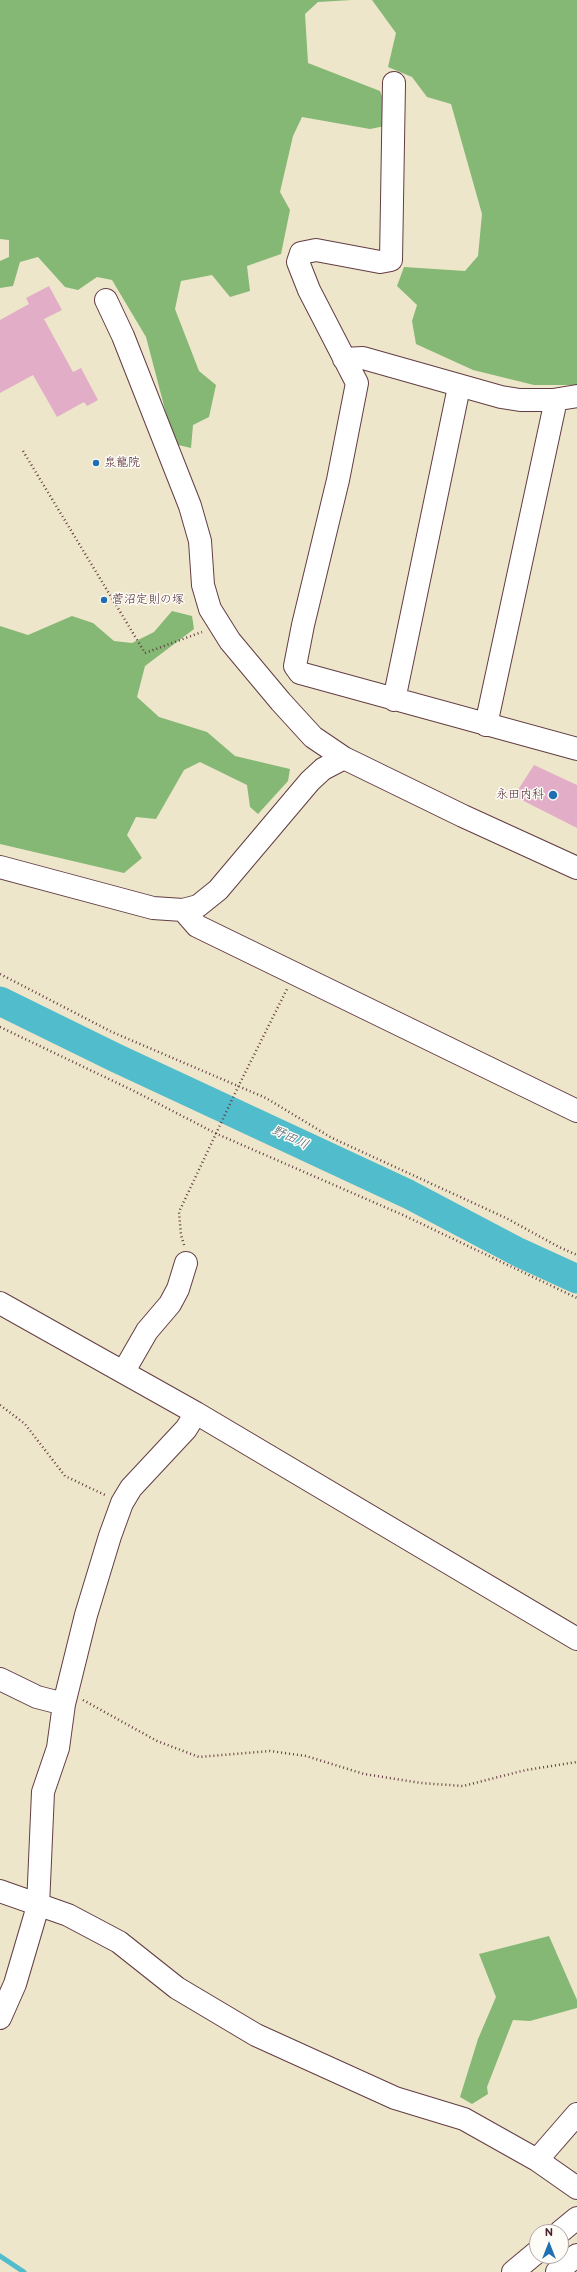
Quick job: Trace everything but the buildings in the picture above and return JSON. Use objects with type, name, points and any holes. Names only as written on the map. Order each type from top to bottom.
[{"type":"main road","points":[[394,83],[391,260],[380,262],[316,250],[301,253],[298,262],[309,290],[356,383],[338,480],[303,624],[295,666],[300,673],[577,749]]},
{"type":"main road","points":[[106,300],[123,336],[190,506],[200,541],[203,585],[210,609],[230,641],[281,702],[313,737],[344,758],[463,816],[577,868]]},
{"type":"main road","points":[[344,359],[363,358],[459,387],[501,397],[553,400],[577,396]]},
{"type":"main road","points":[[394,700],[459,387]]},
{"type":"main road","points":[[486,725],[554,409],[553,400]]},
{"type":"main road","points":[[0,866],[153,908],[183,910],[198,906],[218,890],[310,781],[323,769],[344,758]]},
{"type":"main road","points":[[183,910],[197,926],[294,975],[577,1111]]},
{"type":"main road","points":[[124,1371],[147,1331],[170,1304],[178,1289],[186,1263]]},
{"type":"main road","points":[[0,1303],[124,1371],[577,1639]]},
{"type":"main road","points":[[0,2018],[15,1984],[38,1906],[43,1792],[58,1748],[65,1697],[86,1615],[110,1536],[122,1503],[131,1488],[186,1429],[196,1413]]},
{"type":"main road","points":[[0,1679],[37,1697],[65,1697]]},
{"type":"main road","points":[[0,1891],[38,1906],[68,1915],[119,1942],[178,1988],[256,2035],[395,2098],[464,2119],[537,2160],[577,2188]]},
{"type":"main road","points":[[537,2160],[577,2114]]},
{"type":"main road","points":[[569,2225],[577,2218]]},
{"type":"main road","points":[[557,2272],[577,2255]]},
{"type":"main road","points":[[513,2272],[529,2259]]},
{"type":"path","points":[[23,451],[144,653],[204,631]]},
{"type":"path","points":[[0,974],[112,1032],[266,1098],[332,1138],[506,1218],[559,1247],[577,1255]]},
{"type":"path","points":[[186,1263],[187,1253],[180,1235],[179,1212],[238,1087],[294,975]]},
{"type":"path","points":[[0,1027],[120,1084],[216,1134],[403,1215],[577,1298]]},
{"type":"path","points":[[0,1405],[25,1424],[65,1476],[122,1503]]},
{"type":"path","points":[[65,1697],[157,1741],[199,1757],[270,1751],[306,1756],[364,1774],[421,1783],[463,1786],[526,1770],[577,1762]]},
{"type":"green space","points":[[0,0],[352,0],[318,2],[305,14],[308,63],[380,91],[386,107],[385,126],[370,129],[302,117],[293,136],[280,192],[290,210],[281,254],[247,266],[250,291],[230,297],[212,275],[181,281],[175,309],[199,371],[216,385],[209,417],[193,425],[191,448],[174,444],[146,337],[112,280],[97,277],[78,290],[65,287],[38,257],[20,262],[13,286],[0,288],[0,261],[9,257],[9,240],[0,239]]},
{"type":"green space","points":[[372,0],[577,0],[577,385],[534,385],[473,370],[416,344],[412,321],[417,305],[397,286],[404,267],[465,271],[478,256],[482,214],[451,104],[427,97],[412,77],[388,67],[396,33]]},
{"type":"green space","points":[[172,611],[192,616],[194,629],[145,666],[137,697],[159,717],[207,732],[235,756],[290,769],[288,781],[258,814],[250,807],[247,785],[200,762],[184,770],[156,819],[136,817],[127,835],[142,858],[124,873],[0,844],[0,626],[28,635],[72,616],[93,623],[114,641],[132,643],[154,632]]},
{"type":"green space","points":[[549,1936],[577,2000],[577,2008],[530,2021],[513,2020],[487,2087],[488,2094],[472,2104],[460,2097],[478,2039],[496,1997],[479,1954]]},
{"type":"waterway","name":"野田川","points":[[0,1001],[116,1058],[408,1194],[518,1252],[577,1279]]},
{"type":"waterway","points":[[0,2256],[24,2272]]},
{"type":"place","name":"泉龍院","points":[[96,463]]},
{"type":"place","name":"菅沼定則の塚","points":[[104,600]]},
{"type":"place","name":"永田内科","points":[[553,795]]}]
